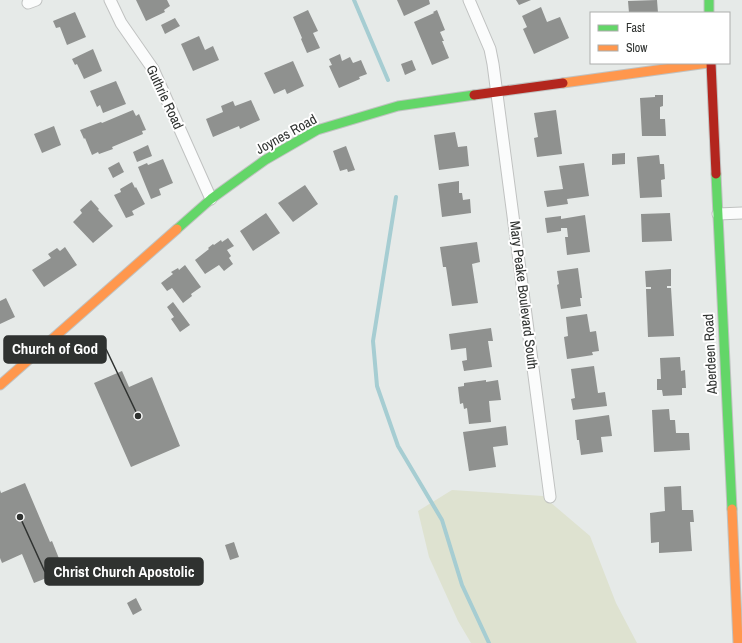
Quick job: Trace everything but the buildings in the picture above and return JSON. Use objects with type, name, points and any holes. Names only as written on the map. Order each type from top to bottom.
[{"type":"street","name":"Guthrie Road","points":[[110,0],[121,23],[153,69],[211,199]]},
{"type":"street","name":"Mary Peake Boulevard South","points":[[470,0],[490,49],[498,92],[550,497]]},
{"type":"street","points":[[708,0],[709,12]]},
{"type":"street","name":"Joynes Road","points":[[0,385],[211,199],[265,160],[317,130],[398,106],[701,64]]},
{"type":"street","name":"Aberdeen Road","points":[[711,64],[718,214],[737,522],[738,643]]},
{"type":"street","points":[[718,214],[742,213]]},
{"type":"green space","points":[[452,490],[543,496],[590,536],[616,603],[637,643],[471,643],[458,621],[429,557],[418,511]]},
{"type":"waterway","points":[[354,0],[388,80]]},
{"type":"waterway","points":[[396,197],[373,341],[377,386],[398,446],[442,520],[462,585],[489,643]]},
{"type":"traffic: fast","points":[[709,0],[709,12]]},
{"type":"traffic: fast","points":[[177,229],[211,199],[265,160],[317,130],[398,106],[474,95]]},
{"type":"traffic: fast","points":[[716,174],[732,509]]},
{"type":"traffic: slow","points":[[563,83],[701,64]]},
{"type":"traffic: slow","points":[[0,385],[177,229]]},
{"type":"traffic: slow","points":[[732,509],[738,643]]},
{"type":"traffic: jam","points":[[711,64],[716,174]]},
{"type":"traffic: jam","points":[[474,95],[563,83]]},
{"type":"place","name":"Church of God","points":[[138,416]]},
{"type":"place","name":"Christ Church Apostolic","points":[[20,517]]}]
